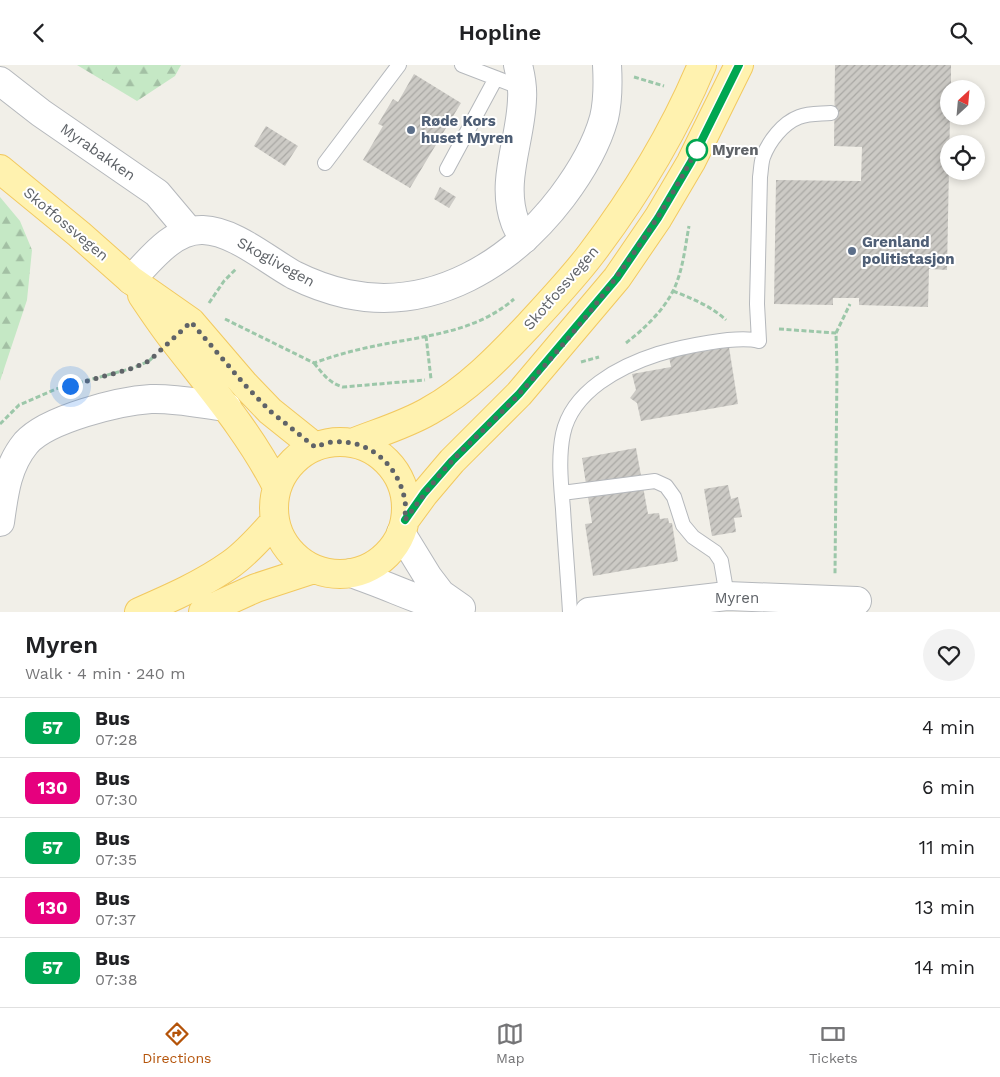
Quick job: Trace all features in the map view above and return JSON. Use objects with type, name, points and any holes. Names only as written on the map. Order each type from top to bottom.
[{"type":"main road","name":"Skotfossvegen","points":[[352,443],[428,412],[453,396],[505,350],[557,295],[591,255],[639,186],[662,147],[702,65]]},
{"type":"main road","points":[[403,527],[406,503],[402,486],[394,470],[383,457],[368,448],[352,443],[333,442],[315,447],[302,453],[292,463],[283,474],[277,487],[274,504],[275,521],[280,536],[288,549],[300,560],[314,569],[332,573],[351,573],[367,568],[381,559],[393,547],[424,493],[452,461],[519,394],[617,278],[658,218],[691,162],[739,65]]},
{"type":"main road","name":"Skotfossvegen","points":[[0,169],[131,280],[190,323],[270,411],[315,447]]},
{"type":"main road","name":"Skotfossvegen","points":[[190,323],[227,407],[266,465],[277,487]]},
{"type":"main road","points":[[139,612],[190,589],[232,564],[275,521]]},
{"type":"main road","points":[[202,612],[256,588],[314,569]]},
{"type":"street","name":"Skoglivegen","points":[[189,231],[204,230],[225,234],[295,275],[323,287],[368,298],[392,298],[436,290],[472,277],[502,257],[524,239],[554,208],[576,179],[598,137],[604,116],[607,67]]},
{"type":"street","name":"Myrabakken","points":[[0,81],[41,113],[157,193],[189,231]]},
{"type":"street","points":[[515,83],[510,192],[515,223],[524,239]]},
{"type":"street","points":[[131,280],[171,240],[189,231]]},
{"type":"street","points":[[0,522],[4,492],[16,457],[27,442],[40,432],[59,422],[127,402],[151,399],[227,407]]},
{"type":"street","points":[[403,527],[428,577],[441,594],[467,612]]},
{"type":"street","points":[[351,573],[383,583],[429,604],[458,612]]},
{"type":"street","name":"Myren","points":[[589,612],[727,596],[844,601]]},
{"type":"lane","points":[[325,163],[399,65]]},
{"type":"lane","points":[[447,169],[515,83],[462,65]]},
{"type":"lane","points":[[570,612],[561,451],[563,433],[569,417],[576,405],[595,386],[621,369],[648,357],[673,349],[731,340],[752,339],[759,334],[757,304],[760,177],[763,158],[777,134],[792,120],[800,116],[830,113]]},
{"type":"lane","points":[[562,493],[655,481],[666,486],[674,497],[683,525],[693,537],[715,552],[721,561],[727,596]]},
{"type":"path","points":[[607,67],[667,87]]},
{"type":"path","points":[[622,347],[657,314],[673,291],[682,265],[689,226]]},
{"type":"path","points":[[0,424],[19,405],[56,389],[133,368],[149,361],[190,323],[224,281],[254,250]]},
{"type":"path","points":[[673,291],[694,299],[713,310],[732,327],[759,334],[836,333]]},
{"type":"path","points":[[314,363],[370,347],[459,329],[502,310],[520,294]]},
{"type":"path","points":[[844,601],[834,588],[836,333],[850,304]]},
{"type":"path","points":[[190,323],[314,363],[334,385],[343,387],[439,379]]},
{"type":"path","points":[[426,336],[431,380]]},
{"type":"path","points":[[572,363],[602,357]]},
{"type":"green space","points":[[77,65],[181,65],[175,76],[137,101]]},
{"type":"green space","points":[[0,197],[20,221],[32,250],[27,300],[0,381]]},
{"type":"building","points":[[835,65],[951,65],[951,80],[940,80],[940,125],[950,125],[950,135],[940,135],[940,180],[949,180],[947,270],[929,269],[928,307],[859,305],[859,298],[833,298],[833,305],[774,304],[776,180],[861,181],[862,147],[834,146]]},
{"type":"building","points":[[414,74],[461,103],[410,188],[363,160],[383,126],[378,124],[393,99],[398,102]]},
{"type":"building","points":[[266,126],[298,146],[285,166],[254,146]]},
{"type":"building","points":[[440,187],[456,197],[449,208],[434,199]]},
{"type":"building","points":[[729,347],[738,404],[641,421],[637,403],[630,398],[636,390],[632,374],[671,367],[669,357]]},
{"type":"building","points":[[636,448],[648,514],[659,513],[660,519],[668,518],[669,523],[672,523],[678,561],[593,576],[585,524],[592,523],[582,458]]},
{"type":"building","points":[[728,485],[731,499],[738,497],[742,517],[734,518],[736,532],[712,536],[704,489]]},
{"type":"bus line","name":"57","points":[[405,520],[424,493],[452,461],[519,394],[617,278],[658,218],[691,162],[739,65]]},
{"type":"place","name":"Røde Kors huset Myren","points":[[411,130]]},
{"type":"place","name":"Myren","points":[[697,150]]},
{"type":"place","name":"Grenland politistasjon","points":[[852,251]]},
{"type":"route","points":[[70,386],[133,368],[149,361],[191,322],[270,411],[315,447],[333,442],[352,443],[368,448],[383,457],[394,470],[402,486],[406,503],[405,520],[424,493],[452,461],[519,394],[617,278],[658,218],[699,145],[697,150]]}]
